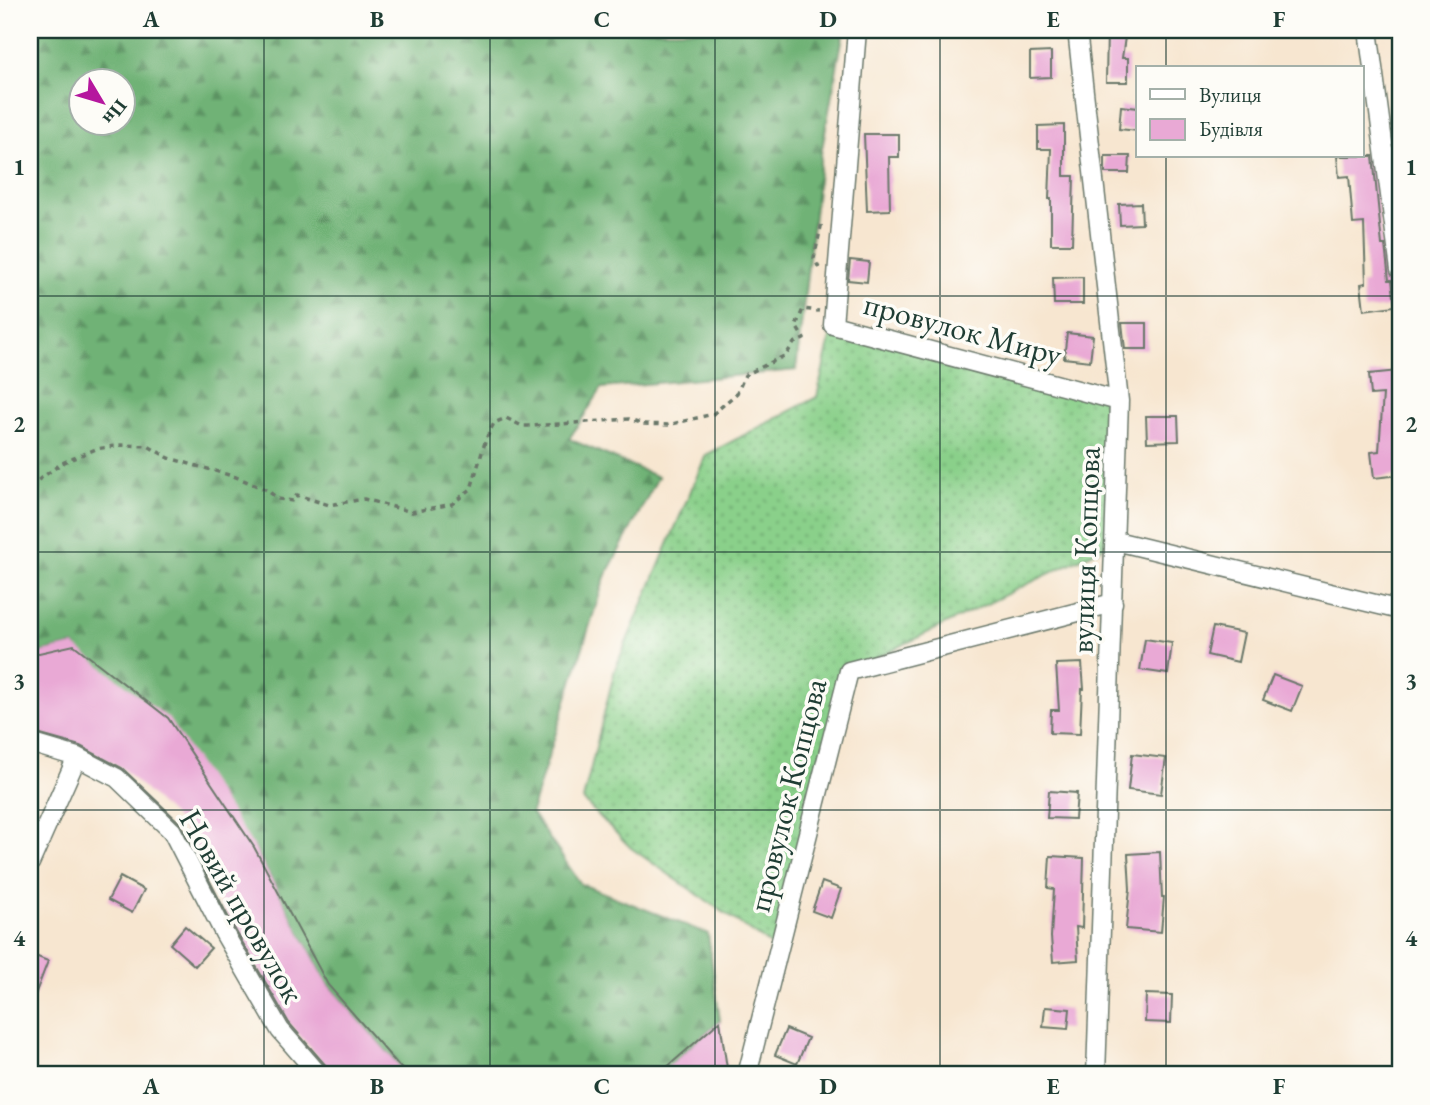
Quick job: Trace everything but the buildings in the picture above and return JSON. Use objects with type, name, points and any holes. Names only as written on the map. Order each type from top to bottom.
[{"type":"street","name":"провулок Миру","points":[[857,30],[833,325],[1119,401]]},
{"type":"street","name":"вулиця Копцова","points":[[1077,30],[1119,401],[1096,1075]]},
{"type":"street","points":[[1368,30],[1400,270]]},
{"type":"street","points":[[1116,541],[1400,611]]},
{"type":"street","name":"провулок Копцова","points":[[747,1075],[849,671],[1113,603]]},
{"type":"street","name":"Новий провулок","points":[[30,744],[77,757],[117,778],[172,831],[224,933],[280,1030],[319,1075]]},
{"type":"street","points":[[30,863],[77,757]]},
{"type":"path","points":[[820,270],[814,258],[824,213]]},
{"type":"path","points":[[30,486],[62,463],[96,450],[121,445],[148,446],[169,458],[267,490],[278,499],[293,501],[297,495],[329,505],[364,499],[412,512],[441,507],[452,504],[471,489],[486,439],[494,423],[506,418],[522,426],[629,419],[644,424],[668,425],[713,414],[737,393],[744,375],[786,355],[794,343],[804,339],[796,326],[799,317],[803,309],[819,311],[822,301]]},
{"type":"green space","points":[[30,30],[844,30],[821,154],[796,370],[602,388],[569,439],[658,477],[605,577],[531,812],[581,884],[708,934],[720,1021],[658,1075],[407,1075],[328,985],[254,847],[74,645],[30,655]]},
{"type":"green space","points":[[833,325],[1119,401],[1116,541],[849,671],[778,950],[631,848],[583,800],[615,669],[706,455],[817,397]]}]
